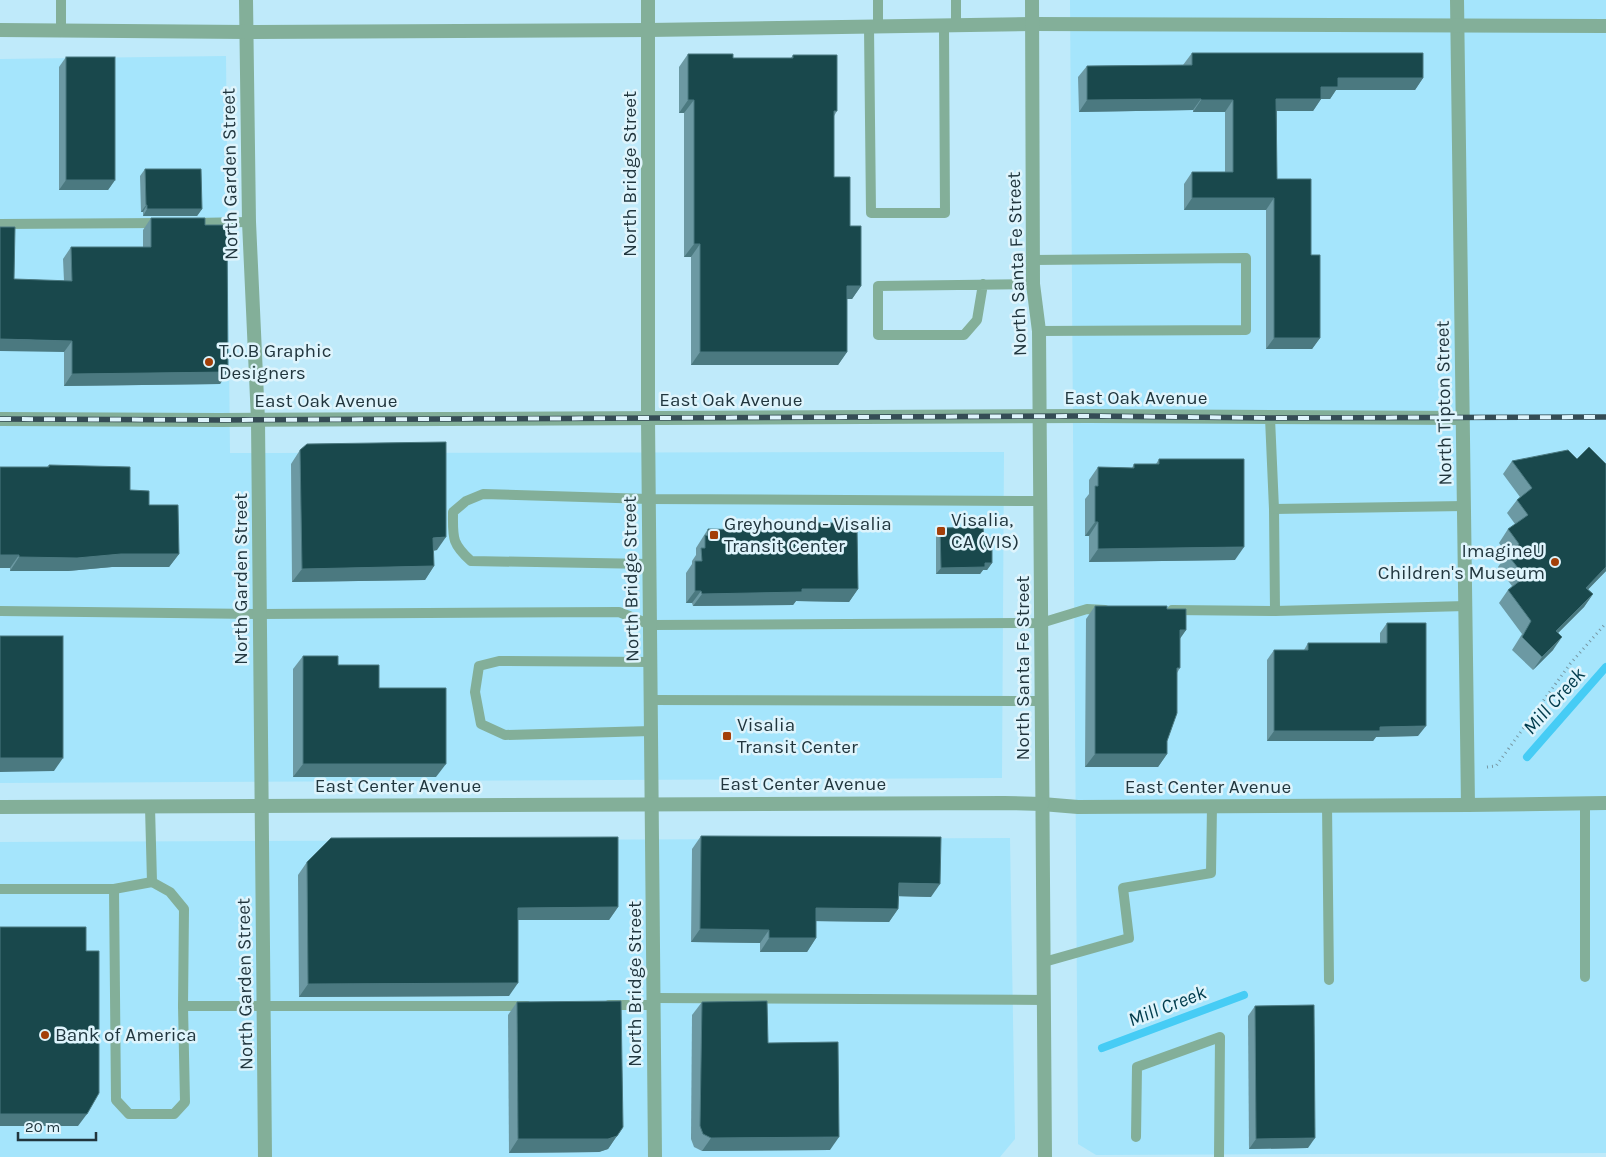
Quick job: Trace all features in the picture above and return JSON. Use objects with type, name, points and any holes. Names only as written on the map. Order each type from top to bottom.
[{"type":"street","name":"North Garden Street","points":[[246,0],[249,222],[258,420],[265,1157]]},
{"type":"street","name":"North Bridge Street","points":[[648,0],[648,419],[655,1157]]},
{"type":"street","name":"North Santa Fe Street","points":[[1032,0],[1033,284],[1039,331],[1040,416],[1045,1157]]},
{"type":"street","name":"North Tipton Street","points":[[1457,0],[1468,805]]},
{"type":"street","points":[[0,30],[246,32],[649,30],[1032,24],[1606,26]]},
{"type":"street","name":"East Oak Avenue","points":[[0,419],[648,419],[1040,416],[1463,418]]},
{"type":"street","name":"East Center Avenue","points":[[0,807],[652,803],[1004,803],[1078,806],[1606,803]]},
{"type":"lane","points":[[60,0],[60,30]]},
{"type":"lane","points":[[878,0],[874,26],[871,213],[945,213],[950,26],[956,0]]},
{"type":"lane","points":[[0,224],[249,222]]},
{"type":"lane","points":[[1033,260],[1246,258],[1246,330],[1039,331]]},
{"type":"lane","points":[[983,284],[977,320],[964,335],[878,336],[878,286],[983,284],[1033,284]]},
{"type":"lane","points":[[1270,418],[1274,509],[1275,611]]},
{"type":"lane","points":[[650,564],[471,561],[458,550],[452,536],[452,512],[466,501],[483,494],[649,499],[1040,501]]},
{"type":"lane","points":[[1274,509],[1464,506]]},
{"type":"lane","points":[[1166,610],[1275,611],[1466,606]]},
{"type":"lane","points":[[0,611],[260,614],[619,612],[651,624],[1041,623],[1087,609],[1117,610]]},
{"type":"lane","points":[[651,662],[499,661],[479,666],[475,692],[481,724],[505,735],[651,732]]},
{"type":"lane","points":[[651,700],[1041,701]]},
{"type":"lane","points":[[1585,803],[1585,977]]},
{"type":"lane","points":[[1044,962],[1129,938],[1123,888],[1211,873],[1212,805]]},
{"type":"lane","points":[[1327,805],[1329,980]]},
{"type":"lane","points":[[150,806],[152,882]]},
{"type":"lane","points":[[0,889],[114,889],[152,882],[170,892],[184,909],[183,1006],[185,1102],[174,1114],[129,1114],[116,1100],[114,889]]},
{"type":"lane","points":[[594,1005],[654,1002],[1045,1000]]},
{"type":"lane","points":[[183,1006],[535,1006]]},
{"type":"lane","points":[[1136,1138],[1137,1067],[1220,1037],[1219,1157]]},
{"type":"path","points":[[1468,767],[1496,766],[1570,664],[1606,623]]},
{"type":"shaded area","points":[[1070,0],[1606,0],[1606,1153],[1096,1155],[1078,1144]]},
{"type":"shaded area","points":[[226,56],[230,453],[1004,452],[1002,778],[0,783],[0,59]]},
{"type":"shaded area","points":[[1010,838],[1015,1139],[1000,1157],[0,1157],[0,842]]},
{"type":"building","points":[[1192,53],[1423,53],[1423,78],[1338,78],[1338,87],[1321,87],[1321,99],[1276,99],[1277,179],[1311,179],[1311,255],[1320,255],[1320,338],[1274,338],[1274,198],[1192,198],[1192,172],[1233,172],[1233,100],[1087,100],[1087,66],[1192,65]]},
{"type":"building","points":[[688,54],[733,54],[733,58],[793,58],[793,55],[837,55],[837,111],[834,111],[834,177],[850,177],[850,226],[861,226],[861,286],[847,286],[847,352],[700,352],[700,244],[694,244],[694,100],[688,100]]},
{"type":"building","points":[[66,57],[115,57],[115,180],[66,180]]},
{"type":"building","points":[[145,169],[201,169],[202,209],[147,209]]},
{"type":"building","points":[[151,218],[205,218],[205,225],[227,225],[228,372],[72,374],[72,341],[0,339],[0,227],[15,227],[14,279],[72,281],[71,247],[151,247]]},
{"type":"building","points":[[446,442],[446,537],[433,538],[434,566],[302,569],[300,450],[307,444]]},
{"type":"building","name":"ImagineU Children's Museum","points":[[1589,447],[1606,464],[1606,567],[1586,588],[1593,594],[1556,631],[1562,637],[1542,657],[1522,637],[1531,621],[1508,590],[1525,577],[1507,554],[1519,544],[1508,529],[1528,515],[1517,500],[1532,488],[1512,461],[1568,450],[1577,459]]},
{"type":"building","points":[[1159,459],[1244,459],[1244,547],[1098,549],[1098,522],[1095,522],[1095,486],[1098,486],[1098,467],[1134,468],[1134,464],[1159,464]]},
{"type":"building","points":[[49,465],[130,467],[130,490],[149,491],[149,505],[178,505],[179,554],[121,554],[77,558],[0,555],[0,467],[49,467]]},
{"type":"building","points":[[801,523],[847,523],[847,526],[857,526],[858,589],[802,589],[802,592],[702,594],[701,591],[695,591],[695,561],[702,561],[701,548],[705,548],[705,535],[708,536],[708,529],[754,530],[755,526],[801,526]]},
{"type":"building","points":[[983,527],[984,538],[992,538],[992,563],[985,563],[985,567],[941,568],[940,528]]},
{"type":"building","points":[[1095,606],[1167,606],[1167,609],[1186,609],[1186,630],[1180,630],[1180,668],[1177,668],[1177,713],[1167,741],[1167,754],[1095,754]]},
{"type":"building","points":[[1387,623],[1426,623],[1426,726],[1380,727],[1380,731],[1274,731],[1274,650],[1308,650],[1308,643],[1387,643]]},
{"type":"building","points":[[0,636],[63,636],[63,758],[0,758]]},
{"type":"building","points":[[303,656],[338,656],[338,665],[379,665],[379,688],[446,688],[446,764],[303,764]]},
{"type":"building","points":[[701,836],[941,837],[940,884],[899,883],[898,909],[816,908],[816,938],[769,938],[769,930],[700,929]]},
{"type":"building","points":[[618,837],[618,907],[518,908],[518,983],[308,984],[307,862],[331,838]]},
{"type":"building","name":"Bank of America","points":[[0,927],[86,927],[86,951],[99,951],[99,1093],[87,1114],[0,1114]]},
{"type":"building","points":[[621,1001],[623,1127],[617,1136],[608,1139],[518,1139],[517,1002]]},
{"type":"building","points":[[767,1001],[768,1043],[838,1042],[839,1137],[711,1138],[703,1134],[700,1126],[702,1002]]},
{"type":"building","points":[[1314,1005],[1315,1138],[1256,1139],[1255,1006]]},
{"type":"waterway","name":"Mill Creek","points":[[1527,757],[1606,667]]},
{"type":"waterway","name":"Mill Creek","points":[[1102,1048],[1244,995]]},
{"type":"railway","points":[[0,419],[220,420],[1089,416],[1270,418],[1606,417]]},
{"type":"place","name":"T.O.B Graphic Designers","points":[[209,362]]},
{"type":"place","name":"Visalia, CA (VIS)","points":[[941,531]]},
{"type":"place","name":"Greyhound - Visalia Transit Center","points":[[714,535]]},
{"type":"place","name":"ImagineU Children's Museum","points":[[1555,562]]},
{"type":"place","name":"Visalia Transit Center","points":[[727,736]]},
{"type":"place","name":"Bank of America","points":[[45,1035]]}]
